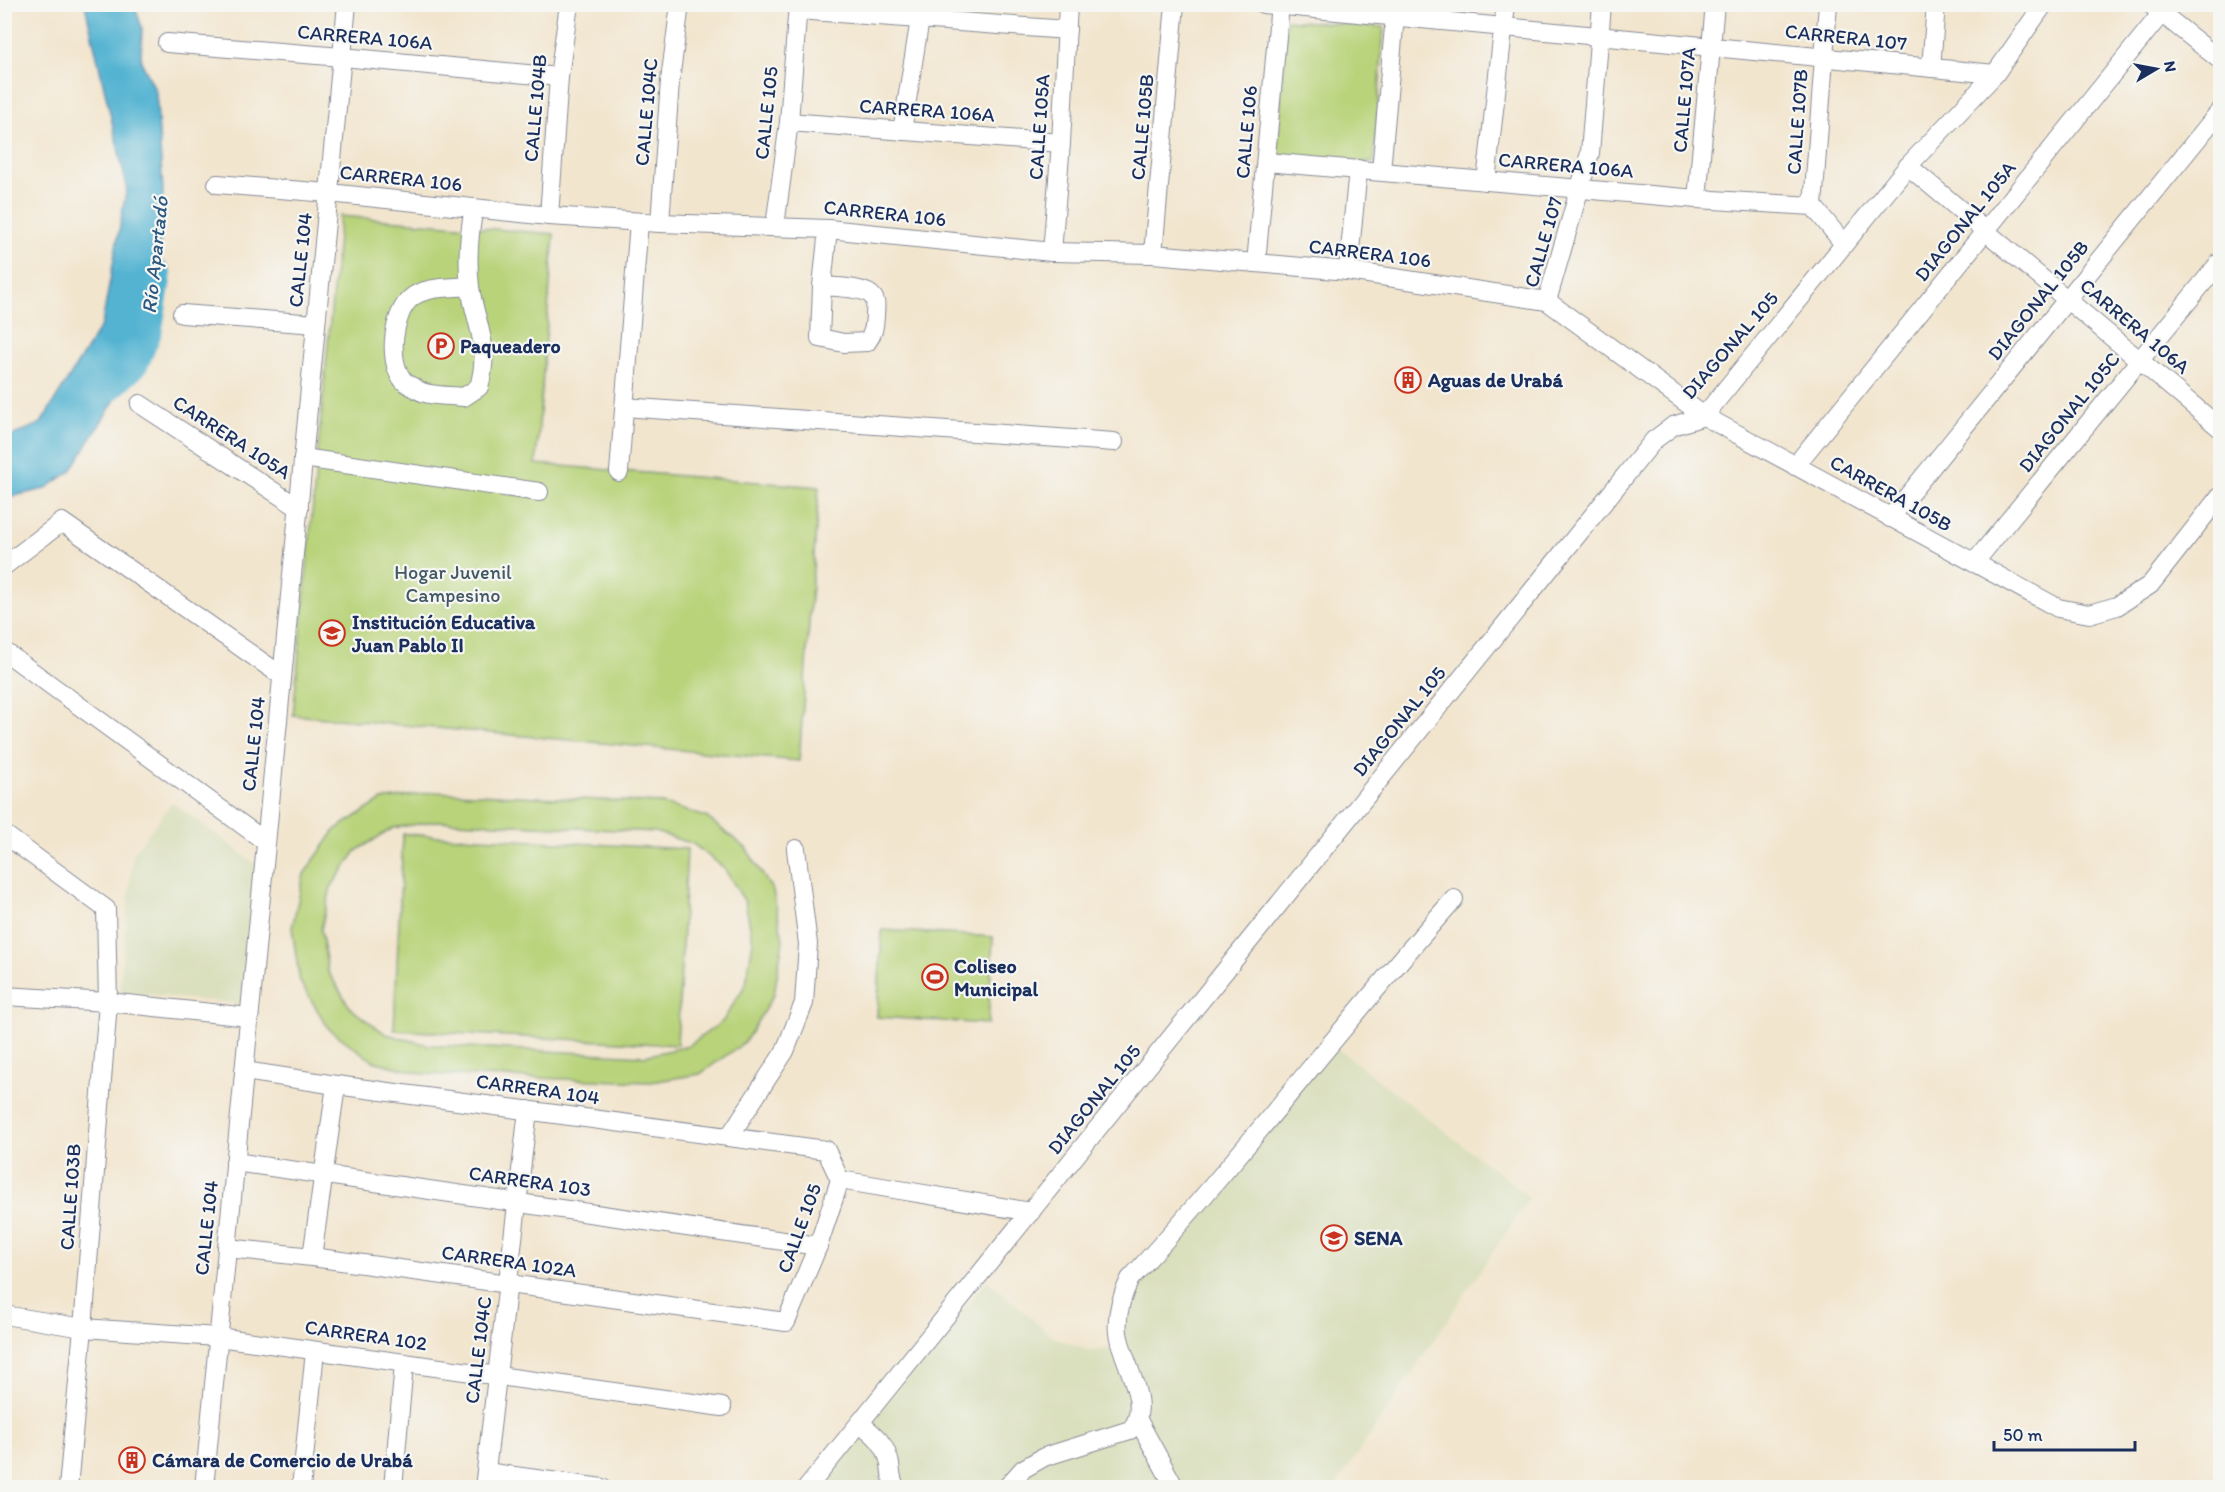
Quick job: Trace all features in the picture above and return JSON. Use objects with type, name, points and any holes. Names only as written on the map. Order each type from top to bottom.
[{"type":"street","name":"CALLE 104","points":[[204,1488],[347,4]]},
{"type":"street","name":"CALLE 104B","points":[[549,216],[559,77],[569,4]]},
{"type":"street","name":"CALLE 104C","points":[[660,223],[670,81],[680,4]]},
{"type":"street","name":"CALLE 105A","points":[[1052,252],[1061,143],[1068,4]]},
{"type":"street","name":"CALLE 105B","points":[[1153,254],[1175,4]]},
{"type":"street","points":[[1486,181],[1506,4]]},
{"type":"street","name":"CALLE 107","points":[[1602,4],[1590,153],[1547,301],[1704,416]]},
{"type":"street","name":"CALLE 107A","points":[[1697,199],[1715,4]]},
{"type":"street","name":"CALLE 107B","points":[[1813,206],[1828,4]]},
{"type":"street","points":[[1931,68],[1936,4]]},
{"type":"street","name":"DIAGONAL 105","points":[[807,1488],[1654,440],[1673,426],[1704,416],[1908,166],[1995,74],[2044,4]]},
{"type":"street","name":"CARRERA 107","points":[[1274,5],[1396,11],[1504,28],[1995,74]]},
{"type":"street","name":"CALLE 106","points":[[1256,263],[1266,162],[1274,5]]},
{"type":"street","points":[[798,7],[1067,30]]},
{"type":"street","name":"CALLE 105","points":[[775,226],[789,122],[798,7]]},
{"type":"street","points":[[2160,8],[2220,60]]},
{"type":"street","name":"DIAGONAL 105A","points":[[1795,466],[1986,231],[2160,8]]},
{"type":"street","points":[[1382,171],[1396,11]]},
{"type":"street","points":[[902,131],[920,19]]},
{"type":"street","name":"CARRERA 106A","points":[[167,43],[559,77]]},
{"type":"street","name":"DIAGONAL 105B","points":[[1890,518],[2220,111]]},
{"type":"street","name":"CARRERA 106A","points":[[789,122],[1061,143]]},
{"type":"street","name":"CARRERA 106A","points":[[1266,162],[1697,199],[1813,206]]},
{"type":"street","name":"CARRERA 106A","points":[[1908,166],[2068,298],[2220,428]]},
{"type":"street","points":[[1348,271],[1358,169]]},
{"type":"street","name":"CARRERA 106","points":[[217,184],[549,216],[660,223],[828,229],[1052,252],[1153,254],[1348,271],[1547,301]]},
{"type":"street","points":[[1813,206],[1844,244]]},
{"type":"street","points":[[470,286],[429,290],[412,296],[403,308],[393,339],[397,369],[404,381],[422,392],[464,397],[479,387],[484,369],[485,350],[470,286],[470,233],[474,208]]},
{"type":"street","points":[[619,472],[639,222]]},
{"type":"street","points":[[822,286],[828,229]]},
{"type":"street","name":"DIAGONAL 105C","points":[[1974,563],[2220,262]]},
{"type":"street","points":[[183,314],[316,324]]},
{"type":"street","name":"CARRERA 105A","points":[[140,404],[298,508]]},
{"type":"street","points":[[624,407],[1114,442]]},
{"type":"street","name":"CARRERA 105B","points":[[1704,416],[2058,608],[2089,614],[2117,606],[2150,585],[2220,496]]},
{"type":"street","points":[[303,458],[540,492]]},
{"type":"street","points":[[4,566],[63,522],[282,676]]},
{"type":"street","points":[[4,651],[266,842]]},
{"type":"street","name":"CALLE 103B","points":[[4,834],[106,909],[108,1002],[68,1488]]},
{"type":"street","points":[[729,1137],[785,1051],[804,1003],[808,944],[796,849]]},
{"type":"street","points":[[1006,1488],[1032,1463],[1044,1457],[1130,1430],[1138,1420],[1140,1404],[1118,1333],[1119,1309],[1130,1279],[1220,1179],[1359,1007],[1454,899]]},
{"type":"street","points":[[4,996],[108,1002],[249,1017]]},
{"type":"street","name":"CARRERA 104","points":[[244,1071],[826,1150]]},
{"type":"street","points":[[312,1257],[336,1085]]},
{"type":"street","name":"CALLE 104C","points":[[485,1480],[528,1110]]},
{"type":"street","name":"CALLE 105","points":[[786,1322],[818,1246],[840,1180],[826,1150]]},
{"type":"street","name":"CARRERA 103","points":[[235,1162],[818,1246]]},
{"type":"street","points":[[840,1180],[1031,1212]]},
{"type":"street","name":"CARRERA 102A","points":[[227,1248],[312,1257],[786,1322]]},
{"type":"street","name":"CARRERA 102","points":[[4,1315],[82,1328],[218,1337],[722,1407]]},
{"type":"street","points":[[301,1488],[315,1351]]},
{"type":"street","points":[[393,1488],[404,1364]]},
{"type":"street","points":[[1138,1420],[1175,1488]]},
{"type":"street","points":[[860,1423],[884,1444],[892,1482],[896,1488]]},
{"type":"street","points":[[485,1480],[602,1488]]},
{"type":"shaded area","points":[[172,802],[257,865],[243,1004],[119,992],[133,854]]},
{"type":"shaded area","name":"SENA","points":[[1333,1045],[1530,1197],[1335,1487],[816,1488],[987,1280],[1053,1337],[1090,1351],[1108,1349],[1117,1340],[1122,1299]]},
{"type":"green space","points":[[1286,20],[1384,27],[1374,163],[1277,156]]},
{"type":"green space","name":"Hogar Juvenil Campesino","points":[[340,216],[554,234],[536,464],[819,487],[799,761],[293,715]]},
{"type":"green space","points":[[434,792],[660,803],[706,817],[746,848],[773,891],[783,940],[774,994],[745,1042],[700,1074],[651,1082],[423,1074],[373,1061],[329,1029],[300,982],[292,928],[304,874],[336,829],[382,800]],"holes":[[[436,821],[655,832],[693,844],[724,868],[745,902],[753,941],[746,984],[723,1021],[688,1046],[645,1056],[428,1045],[386,1034],[351,1009],[328,972],[321,929],[331,887],[356,851],[393,828]]]},
{"type":"green space","points":[[403,834],[687,849],[677,1045],[394,1030]]},
{"type":"green space","name":"Coliseo Municipal","points":[[882,930],[993,937],[988,1024],[877,1017]]},
{"type":"water","points":[[85,5],[134,5],[142,27],[141,61],[156,91],[163,190],[159,253],[152,308],[126,382],[71,471],[45,489],[5,498],[5,439],[41,423],[102,324],[127,187]]},
{"type":"waterway","name":"Río Apartadó","points":[[108,385],[132,363],[146,330],[155,276]]},
{"type":"place","name":"Paqueadero","points":[[441,346]]},
{"type":"place","name":"Aguas de Urabá","points":[[1408,380]]},
{"type":"place","name":"Institución Educativa Juan Pablo II","points":[[332,633]]},
{"type":"place","name":"Coliseo Municipal","points":[[935,977]]},
{"type":"place","name":"SENA","points":[[1334,1238]]},
{"type":"place","name":"Cámara de Comercio de Urabá","points":[[132,1460]]}]
